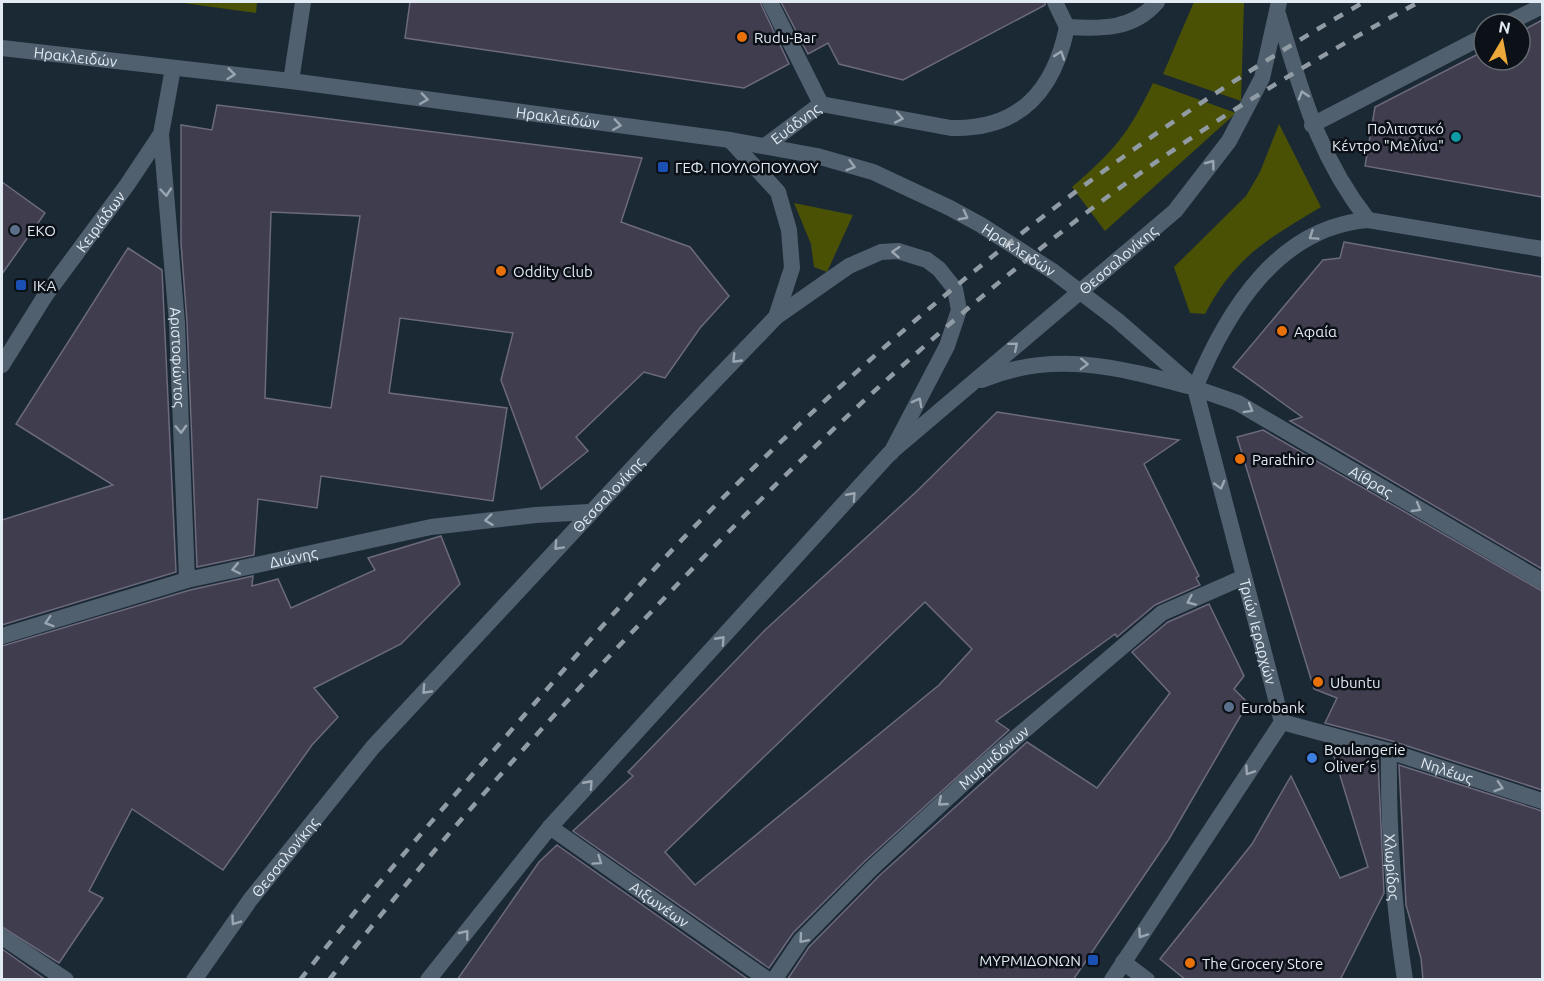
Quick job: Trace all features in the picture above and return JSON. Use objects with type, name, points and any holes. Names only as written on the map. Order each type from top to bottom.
[{"type":"street","points":[[291,81],[303,2]]},
{"type":"street","name":"Ευάδνης","points":[[765,146],[821,104],[770,2]]},
{"type":"street","points":[[821,104],[951,128],[970,128],[990,124],[1029,104],[1041,91],[1058,60],[1067,27],[1055,2]]},
{"type":"street","points":[[1067,27],[1110,28],[1137,18],[1157,2]]},
{"type":"street","points":[[1279,8],[1312,125],[1347,194],[1368,220]]},
{"type":"street","name":"Θεσσαλονίκης","points":[[428,980],[550,827],[890,453],[1175,211],[1229,141],[1262,78],[1279,8]]},
{"type":"street","points":[[1312,125],[1472,42]]},
{"type":"street","name":"Ηρακλειδών","points":[[2,48],[291,81],[765,146],[873,172],[981,225],[1048,268],[1079,292]]},
{"type":"street","name":"Κειριάδων","points":[[2,365],[45,296],[127,185],[161,134],[173,68]]},
{"type":"street","name":"Αριστοφώντος","points":[[161,134],[177,322],[187,580]]},
{"type":"street","points":[[730,140],[778,192],[789,230],[792,268],[776,317]]},
{"type":"street","points":[[1195,387],[1226,321],[1245,294],[1279,258],[1322,230],[1343,222],[1368,220],[1542,249]]},
{"type":"street","name":"Θεσσαλονίκης","points":[[194,980],[250,900],[373,747],[589,512],[776,317],[849,266],[881,252],[912,254],[939,269],[955,289],[959,310],[954,329],[890,453]]},
{"type":"street","points":[[1079,292],[1195,387]]},
{"type":"street","points":[[967,386],[1008,368],[1088,363],[1135,371],[1195,387]]},
{"type":"street","name":"Τριών Ιεραρχών","points":[[1195,387],[1282,722]]},
{"type":"street","name":"Αίθρας","points":[[1195,387],[1238,403],[1542,581]]},
{"type":"street","name":"Διώνης","points":[[2,636],[187,580],[431,527],[536,515],[589,512]]},
{"type":"street","name":"Μυρμιδόνων","points":[[774,980],[801,940],[872,868],[978,770],[1162,614],[1244,577]]},
{"type":"street","points":[[1112,980],[1282,722]]},
{"type":"street","name":"Νηλέως","points":[[1282,722],[1389,752],[1542,801]]},
{"type":"street","name":"Χλωρίδος","points":[[1389,752],[1388,817],[1395,917],[1405,980]]},
{"type":"street","name":"Αιξωνέων","points":[[550,827],[768,980]]},
{"type":"street","points":[[2,937],[66,980]]},
{"type":"street","points":[[1123,962],[1147,980]]},
{"type":"green space","points":[[176,2],[257,2],[256,13]]},
{"type":"green space","points":[[1194,2],[1244,2],[1241,101],[1163,74]]},
{"type":"green space","points":[[1153,83],[1236,113],[1105,231],[1072,187],[1099,163],[1119,140]]},
{"type":"green space","points":[[1279,124],[1321,207],[1268,240],[1240,264],[1216,294],[1205,314],[1190,313],[1174,267],[1246,196],[1260,172]]},
{"type":"green space","points":[[794,203],[853,215],[827,272],[814,267],[811,244]]},
{"type":"building","points":[[410,2],[760,2],[789,64],[744,88],[405,38]]},
{"type":"building","points":[[781,2],[1045,2],[1045,5],[903,80],[839,64],[828,43],[808,54]]},
{"type":"building","name":"Πολιτιστικό Κέντρο \"Μελίνα\"","points":[[1542,20],[1542,197],[1365,166],[1375,107],[1472,57],[1472,72],[1532,72],[1532,25]]},
{"type":"building","points":[[217,105],[642,158],[621,222],[690,247],[729,296],[700,328],[665,378],[644,372],[576,437],[588,451],[541,489],[501,380],[513,333],[400,318],[389,393],[507,408],[493,501],[321,476],[317,508],[258,499],[254,555],[197,567],[187,322],[181,243],[181,125],[212,130]],"holes":[[[271,212],[360,216],[331,408],[265,398]]]},
{"type":"building","points":[[2,182],[45,213],[2,274]]},
{"type":"building","points":[[1344,242],[1542,277],[1542,569],[1290,421],[1302,417],[1233,367],[1323,260],[1340,258]]},
{"type":"building","points":[[128,248],[162,270],[176,572],[2,625],[2,520],[113,485],[16,424]]},
{"type":"building","points":[[997,412],[1179,440],[1144,464],[1199,576],[1196,578],[1200,585],[1155,605],[1117,637],[1115,634],[996,721],[1009,730],[865,861],[793,933],[769,968],[573,831],[633,776],[628,772],[765,630],[916,492]],"holes":[[[925,602],[972,649],[939,685],[695,885],[665,852]]]},
{"type":"building","points":[[1263,430],[1542,591],[1542,790],[1392,741],[1325,723],[1337,698],[1314,689],[1237,437]]},
{"type":"building","points":[[441,536],[460,584],[401,644],[314,688],[338,717],[312,745],[223,870],[132,809],[89,891],[103,898],[59,963],[2,927],[2,646],[190,590],[253,576],[252,586],[278,579],[291,608],[375,570],[368,558]]},
{"type":"building","points":[[1209,604],[1244,676],[1234,689],[1248,703],[1169,839],[1073,980],[787,980],[809,947],[879,876],[1027,742],[1097,788],[1170,693],[1132,652],[1168,622]]},
{"type":"building","points":[[1331,746],[1378,759],[1384,893],[1340,980],[1186,980],[1160,959],[1252,844],[1291,776],[1340,878],[1368,867]]},
{"type":"building","points":[[1399,765],[1542,811],[1542,980],[1423,980],[1421,958],[1406,905]]},
{"type":"building","points":[[557,845],[749,980],[457,980],[539,862]]},
{"type":"building","points":[[2,949],[46,980],[2,980]]},
{"type":"railway","points":[[300,980],[402,856],[619,608],[705,516],[808,417],[881,350],[957,286],[1113,164],[1194,108],[1364,2]]},
{"type":"railway","points":[[329,980],[440,844],[596,670],[688,573],[796,465],[907,362],[1022,263],[1163,157],[1246,102],[1419,2]]},
{"type":"place","name":"Rudu-Bar","points":[[742,37]]},
{"type":"place","name":"Πολιτιστικό Κέντρο \"Μελίνα\"","points":[[1456,137]]},
{"type":"place","name":"ΓΕΦ. ΠΟΥΛΟΠΟΥΛΟΥ","points":[[663,167]]},
{"type":"place","name":"EKO","points":[[15,230]]},
{"type":"place","name":"Oddity Club","points":[[501,271]]},
{"type":"place","name":"ΙΚΑ","points":[[21,285]]},
{"type":"place","name":"Αφαία","points":[[1282,331]]},
{"type":"place","name":"Parathiro","points":[[1240,459]]},
{"type":"place","name":"Ubuntu","points":[[1318,682]]},
{"type":"place","name":"Eurobank","points":[[1229,707]]},
{"type":"place","name":"Boulangerie Oliver´s","points":[[1312,758]]},
{"type":"place","name":"ΜΥΡΜΙΔΟΝΩΝ","points":[[1093,960]]},
{"type":"place","name":"The Grocery Store","points":[[1190,963]]}]
